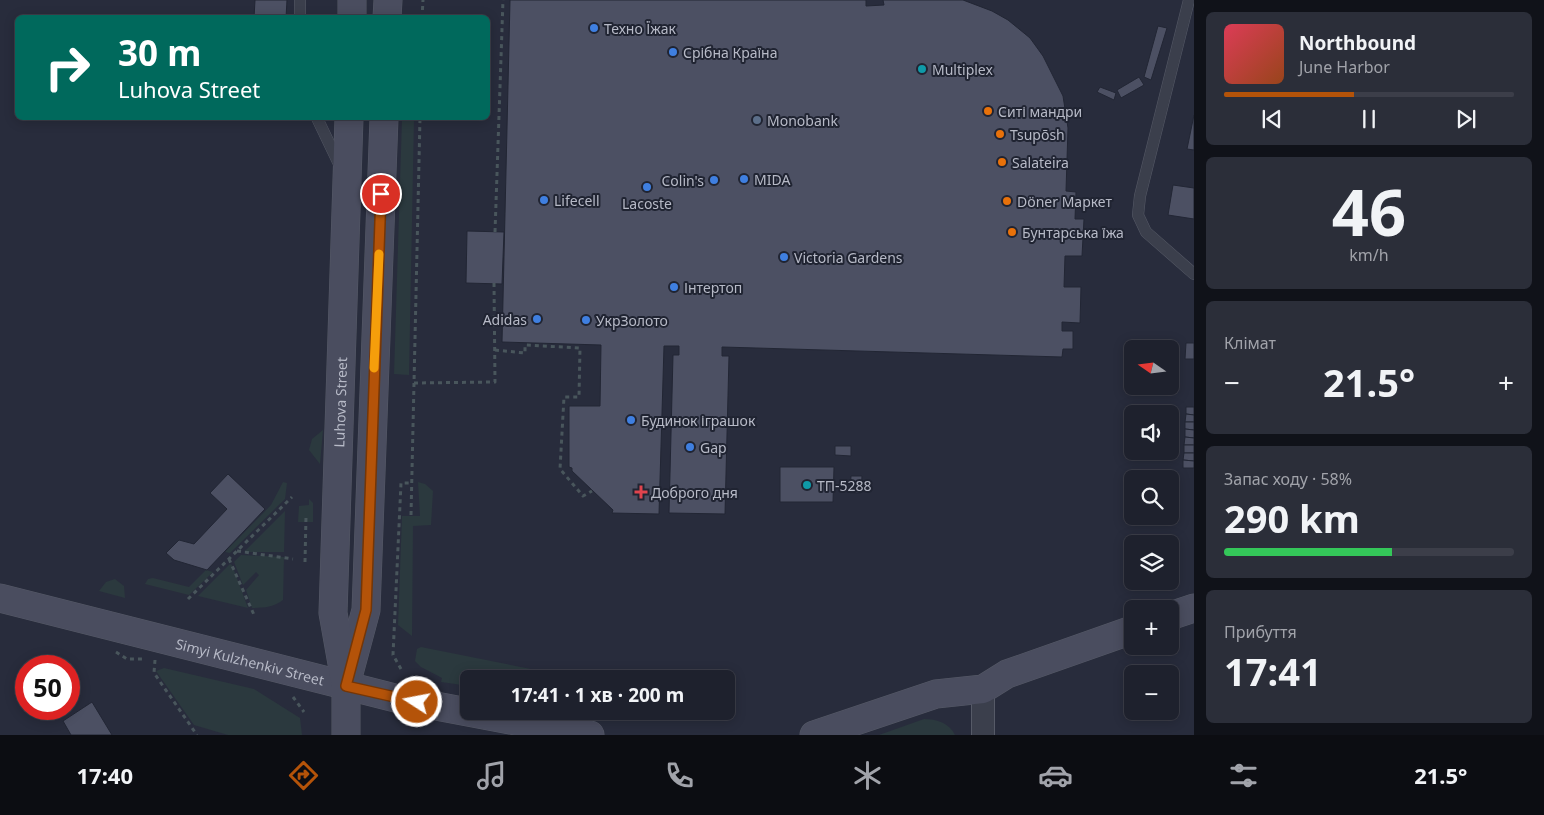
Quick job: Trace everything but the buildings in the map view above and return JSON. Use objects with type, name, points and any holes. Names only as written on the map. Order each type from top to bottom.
[{"type":"main road","points":[[352,0],[352,15]]},
{"type":"main road","points":[[387,15],[388,0]]},
{"type":"main road","name":"Luhova Street","points":[[346,735],[346,686],[333,613],[349,120]]},
{"type":"main road","name":"Luhova Street","points":[[346,686],[366,610],[384,120]]},
{"type":"main road","name":"Simyi Kulzhenkiv Street","points":[[0,598],[399,699],[590,735]]},
{"type":"main road","points":[[1179,613],[1194,608]]},
{"type":"main road","points":[[814,735],[936,694],[983,689],[1007,674],[1124,633]]},
{"type":"street","points":[[983,689],[983,735]]},
{"type":"lane","points":[[300,0],[300,15]]},
{"type":"lane","points":[[1189,0],[1140,196],[1138,215],[1146,232],[1194,274]]},
{"type":"lane","points":[[318,120],[347,184]]},
{"type":"path","points":[[422,15],[423,0]]},
{"type":"path","points":[[495,232],[502,0]]},
{"type":"path","points":[[411,515],[420,120]]},
{"type":"path","points":[[414,383],[495,382],[494,283]]},
{"type":"path","points":[[495,350],[525,353],[525,345],[580,348],[580,397],[564,397],[560,469],[583,496],[592,491]]},
{"type":"path","points":[[401,669],[393,655],[400,483],[411,483]]},
{"type":"path","points":[[188,599],[292,497]]},
{"type":"path","points":[[305,562],[306,516]]},
{"type":"path","points":[[237,551],[293,559]]},
{"type":"path","points":[[229,559],[255,617]]},
{"type":"path","points":[[155,660],[154,673],[197,735]]},
{"type":"shaded area","points":[[402,120],[414,120],[409,375],[394,374]]},
{"type":"shaded area","points":[[323,430],[320,464],[309,450],[312,439]]},
{"type":"shaded area","points":[[283,482],[287,483],[285,499],[230,553],[225,552],[271,505]]},
{"type":"shaded area","points":[[418,482],[425,484],[433,491],[431,525],[413,526],[412,636],[398,625],[402,516],[420,516]]},
{"type":"shaded area","points":[[309,499],[313,503],[313,522],[298,522],[299,506],[309,505]]},
{"type":"shaded area","points":[[285,511],[284,552],[244,552]]},
{"type":"shaded area","points":[[241,555],[284,557],[283,600],[268,607],[252,608],[246,590],[259,575],[256,572],[243,585],[234,562]]},
{"type":"shaded area","points":[[230,564],[232,565],[248,608],[198,596]]},
{"type":"shaded area","points":[[206,570],[213,572],[189,595],[145,584],[148,579],[153,578],[189,587]]},
{"type":"shaded area","points":[[115,579],[124,586],[125,598],[99,591],[106,582]]},
{"type":"shaded area","points":[[421,647],[536,670],[460,670],[460,685],[441,682],[442,678],[421,667],[415,661],[417,649]]},
{"type":"shaded area","points":[[164,668],[254,689],[300,718],[302,735],[228,735],[194,725],[156,671]]},
{"type":"shaded area","points":[[924,719],[942,722],[955,735],[879,735]]},
{"type":"slow traffic","points":[[374,368],[379,254]]},
{"type":"place","name":"Техно Їжак","points":[[594,28]]},
{"type":"place","name":"Срібна Країна","points":[[673,52]]},
{"type":"place","name":"Multiplex","points":[[922,69]]},
{"type":"place","name":"Ситі мандри","points":[[988,111]]},
{"type":"place","name":"Monobank","points":[[757,120]]},
{"type":"place","name":"Tsupōsh","points":[[1000,134]]},
{"type":"place","name":"Salateira","points":[[1002,162]]},
{"type":"place","name":"MIDA","points":[[744,179]]},
{"type":"place","name":"Colin's","points":[[714,180]]},
{"type":"place","name":"Lacoste","points":[[647,187]]},
{"type":"place","name":"Lifecell","points":[[544,200]]},
{"type":"place","name":"Döner Маркет","points":[[1007,201]]},
{"type":"place","name":"Бунтарська їжа","points":[[1012,232]]},
{"type":"place","name":"Victoria Gardens","points":[[784,257]]},
{"type":"place","name":"Інтертоп","points":[[674,287]]},
{"type":"place","name":"Adidas","points":[[537,319]]},
{"type":"place","name":"УкрЗолото","points":[[586,320]]},
{"type":"place","name":"Будинок іграшок","points":[[631,420]]},
{"type":"place","name":"Gap","points":[[690,447]]},
{"type":"place","name":"ТП-5288","points":[[807,485]]},
{"type":"place","name":"Доброго дня","points":[[641,492]]},
{"type":"route","points":[[381,194],[366,610],[346,686],[417,702]]}]
